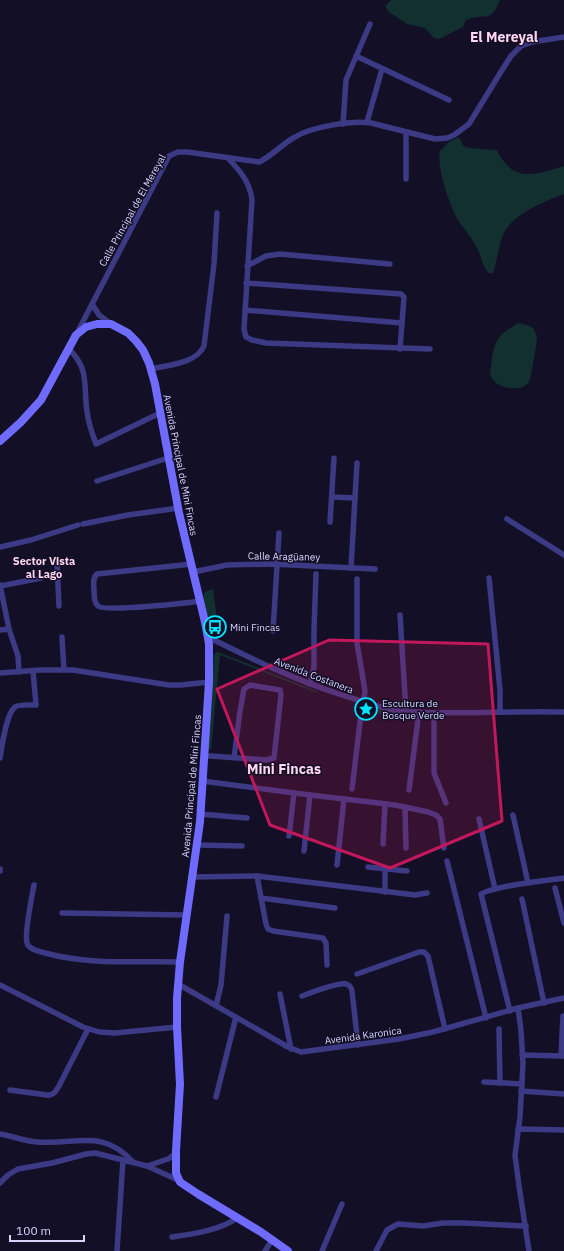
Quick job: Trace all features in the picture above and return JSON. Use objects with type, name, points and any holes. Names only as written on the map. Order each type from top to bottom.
[{"type":"street","points":[[343,124],[346,80],[370,24]]},
{"type":"street","name":"Calle Principal de El Mereyal","points":[[76,335],[169,156],[178,152],[187,152],[259,162],[300,134],[343,124],[367,122],[435,140],[448,138],[460,132],[469,124],[511,56],[520,46],[528,42],[564,37]]},
{"type":"street","points":[[356,56],[449,100]]},
{"type":"street","points":[[367,122],[382,69]]},
{"type":"street","points":[[406,133],[406,180]]},
{"type":"street","points":[[228,158],[240,171],[251,192],[252,200],[246,283],[244,333],[246,337],[252,340],[273,343],[430,349]]},
{"type":"street","points":[[151,370],[190,359],[199,354],[204,346],[214,264],[217,212]]},
{"type":"street","points":[[247,266],[266,256],[280,254],[390,264]]},
{"type":"street","points":[[246,283],[401,294],[404,297],[400,349]]},
{"type":"street","points":[[92,304],[99,315],[112,324]]},
{"type":"street","points":[[245,310],[402,323]]},
{"type":"street","points":[[0,440],[22,422],[38,403],[50,384],[76,335],[82,329],[90,325],[112,324]]},
{"type":"street","name":"Avenida Principal de Mini Fincas","points":[[112,324],[124,330],[140,345],[147,356],[160,413],[178,508],[208,637],[209,682],[200,814],[178,984],[177,1027],[180,1084],[175,1167],[180,1182]]},
{"type":"street","points":[[69,349],[77,358],[85,375],[86,409],[89,424],[96,444],[160,413]]},
{"type":"street","points":[[98,481],[168,458]]},
{"type":"street","points":[[330,522],[334,458]]},
{"type":"street","points":[[351,568],[357,464]]},
{"type":"street","points":[[332,497],[355,498]]},
{"type":"street","points":[[0,547],[30,540],[80,525],[121,516],[178,508]]},
{"type":"street","points":[[507,519],[564,555]]},
{"type":"street","points":[[273,631],[279,533]]},
{"type":"street","points":[[57,563],[59,606]]},
{"type":"street","name":"Calle Aragüaney","points":[[200,601],[163,606],[114,608],[100,607],[97,606],[95,601],[94,579],[97,574],[227,565],[276,564],[375,569]]},
{"type":"street","points":[[310,684],[314,667],[316,574]]},
{"type":"street","points":[[19,672],[18,656],[9,629],[0,586],[41,578]]},
{"type":"street","points":[[489,578],[500,690],[500,712]]},
{"type":"street","points":[[352,790],[365,685],[357,643],[357,579]]},
{"type":"street","points":[[400,614],[406,711]]},
{"type":"street","points":[[0,630],[9,629]]},
{"type":"street","points":[[62,637],[64,670]]},
{"type":"street","name":"Avenida Costanera","points":[[208,637],[258,662],[310,684],[388,709],[434,713],[564,712]]},
{"type":"street","points":[[0,673],[64,670],[130,678],[169,685],[209,682]]},
{"type":"street","points":[[0,758],[8,718],[13,709],[17,706],[36,705],[33,671]]},
{"type":"street","points":[[204,756],[234,758],[266,760],[274,758],[281,695],[280,690],[250,685],[244,690],[234,758]]},
{"type":"street","points":[[409,790],[419,712]]},
{"type":"street","points":[[434,713],[434,773],[446,803]]},
{"type":"street","points":[[202,781],[385,804],[428,812],[438,816],[441,822],[444,848]]},
{"type":"street","points":[[289,836],[294,793]]},
{"type":"street","points":[[304,851],[310,795]]},
{"type":"street","points":[[337,865],[344,799]]},
{"type":"street","points":[[383,844],[385,804]]},
{"type":"street","points":[[405,807],[406,848]]},
{"type":"street","points":[[200,814],[246,818]]},
{"type":"street","points":[[513,815],[528,884]]},
{"type":"street","points":[[479,819],[495,889]]},
{"type":"street","points":[[197,845],[242,846]]},
{"type":"street","points":[[448,861],[486,1018]]},
{"type":"street","points":[[368,867],[407,871]]},
{"type":"street","points":[[385,869],[385,892]]},
{"type":"street","points":[[191,877],[257,876],[385,892],[415,895],[427,893]]},
{"type":"street","points":[[257,876],[268,929],[323,938],[326,943],[327,965]]},
{"type":"street","points":[[510,1011],[481,894],[495,889],[564,878]]},
{"type":"street","points":[[34,885],[27,941],[27,944],[32,949],[53,955],[88,961],[180,962]]},
{"type":"street","points":[[555,888],[564,923]]},
{"type":"street","points":[[261,898],[335,908]]},
{"type":"street","points":[[522,899],[544,1003]]},
{"type":"street","points":[[62,913],[186,915]]},
{"type":"street","points":[[216,1006],[221,985],[227,916]]},
{"type":"street","points":[[357,974],[419,952],[424,952],[428,956],[445,1029]]},
{"type":"street","name":"Avenida Karonica","points":[[178,984],[291,1049],[307,1052],[399,1039],[445,1029],[518,1008],[564,998]]},
{"type":"street","points":[[302,996],[338,985],[345,984],[350,986],[352,991],[358,1045]]},
{"type":"street","points":[[0,985],[88,1029],[105,1033],[177,1027]]},
{"type":"street","points":[[280,994],[291,1049]]},
{"type":"street","points":[[518,1008],[522,1055],[522,1084],[516,1162],[529,1251]]},
{"type":"street","points":[[522,1055],[562,1056],[563,1016]]},
{"type":"street","points":[[216,1097],[236,1017]]},
{"type":"street","points":[[10,1090],[50,1096],[55,1093],[88,1029]]},
{"type":"street","points":[[499,1029],[500,1083]]},
{"type":"street","points":[[484,1082],[522,1084]]},
{"type":"street","points":[[521,1091],[564,1094]]},
{"type":"street","points":[[518,1129],[564,1130]]},
{"type":"street","points":[[0,1134],[37,1142],[89,1140],[102,1142],[122,1151],[133,1163]]},
{"type":"street","points":[[0,1183],[8,1175],[18,1169],[95,1153],[147,1166],[180,1182],[288,1251]]},
{"type":"street","points":[[147,1166],[168,1159],[176,1154]]},
{"type":"street","points":[[117,1251],[123,1160]]},
{"type":"street","points":[[322,1251],[342,1204]]},
{"type":"street","points":[[172,1237],[193,1234],[224,1225],[237,1218]]},
{"type":"street","points":[[376,1251],[387,1230],[398,1224],[423,1226],[453,1222],[526,1226]]},
{"type":"street","points":[[266,1251],[272,1240]]},
{"type":"highlighted area","points":[[329,640],[488,644],[502,821],[390,868],[270,825],[217,689]]},
{"type":"green space","points":[[391,0],[500,0],[493,13],[490,15],[466,20],[463,27],[439,39],[434,38],[425,28],[407,24],[389,12],[385,6]]},
{"type":"green space","points":[[459,137],[463,146],[469,148],[497,150],[508,166],[516,172],[529,174],[564,166],[564,194],[523,213],[510,225],[505,231],[501,241],[493,273],[489,273],[483,265],[479,251],[458,220],[451,206],[442,176],[439,158],[440,151],[450,141]]},
{"type":"green space","points":[[518,323],[528,325],[533,328],[537,337],[532,367],[529,382],[526,385],[517,388],[507,388],[495,382],[491,377],[490,374],[493,353],[496,343],[502,334]]},
{"type":"green space","points":[[213,589],[218,626],[217,636],[215,636],[204,602],[205,592]]},
{"type":"green space","points":[[218,652],[317,691],[317,693],[220,655],[211,750],[207,749],[214,654]]},
{"type":"green space","points":[[363,706],[417,715],[417,720],[363,711]]},
{"type":"place","name":"Mini Fincas","points":[[215,627]]},
{"type":"place","name":"Escultura de Bosque Verde","points":[[366,709]]},
{"type":"district","name":"El Mereyal","points":[[504,37]]},
{"type":"district","name":"Sector Vista al Lago","points":[[44,567]]},
{"type":"district","name":"Mini Fincas","points":[[284,769]]}]
